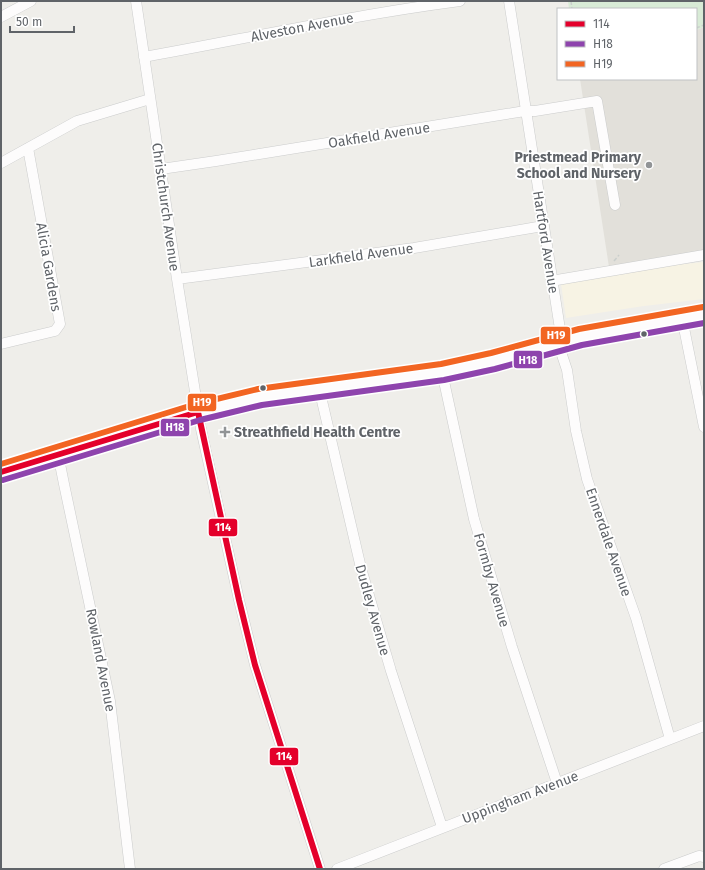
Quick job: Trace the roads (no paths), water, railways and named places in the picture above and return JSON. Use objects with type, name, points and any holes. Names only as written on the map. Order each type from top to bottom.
[{"type":"street","points":[[1,17],[31,1]]},
{"type":"street","name":"Christchurch Avenue","points":[[136,1],[198,412],[235,585],[255,665],[320,869]]},
{"type":"street","name":"Alveston Avenue","points":[[144,57],[416,6],[460,1]]},
{"type":"street","name":"Hartford Avenue","points":[[509,1],[544,226],[560,342]]},
{"type":"street","points":[[1,163],[77,121],[150,98]]},
{"type":"street","name":"Oakfield Avenue","points":[[161,169],[526,110],[536,111],[597,101],[615,205]]},
{"type":"street","name":"Alicia Gardens","points":[[1,344],[55,331],[60,324],[28,148]]},
{"type":"street","name":"Larkfield Avenue","points":[[177,279],[414,248],[544,226]]},
{"type":"street","points":[[551,281],[704,255]]},
{"type":"street","points":[[1,472],[198,412],[260,397],[442,372],[492,361],[560,342],[704,315]]},
{"type":"street","points":[[682,318],[704,427]]},
{"type":"street","name":"Ennerdale Avenue","points":[[560,342],[567,370],[576,430],[587,479],[636,618],[670,739]]},
{"type":"street","name":"Formby Avenue","points":[[442,372],[474,519],[512,647],[557,783]]},
{"type":"street","name":"Dudley Avenue","points":[[319,388],[361,568],[390,671],[442,827]]},
{"type":"street","name":"Rowland Avenue","points":[[58,454],[110,701],[130,869]]},
{"type":"street","name":"Uppingham Avenue","points":[[337,869],[704,726]]},
{"type":"street","points":[[664,869],[699,856],[704,857]]},
{"type":"place","name":"Priestmead Primary School and Nursery","points":[[649,165]]},
{"type":"place","name":"Streathfield Health Centre","points":[[225,432]]}]
